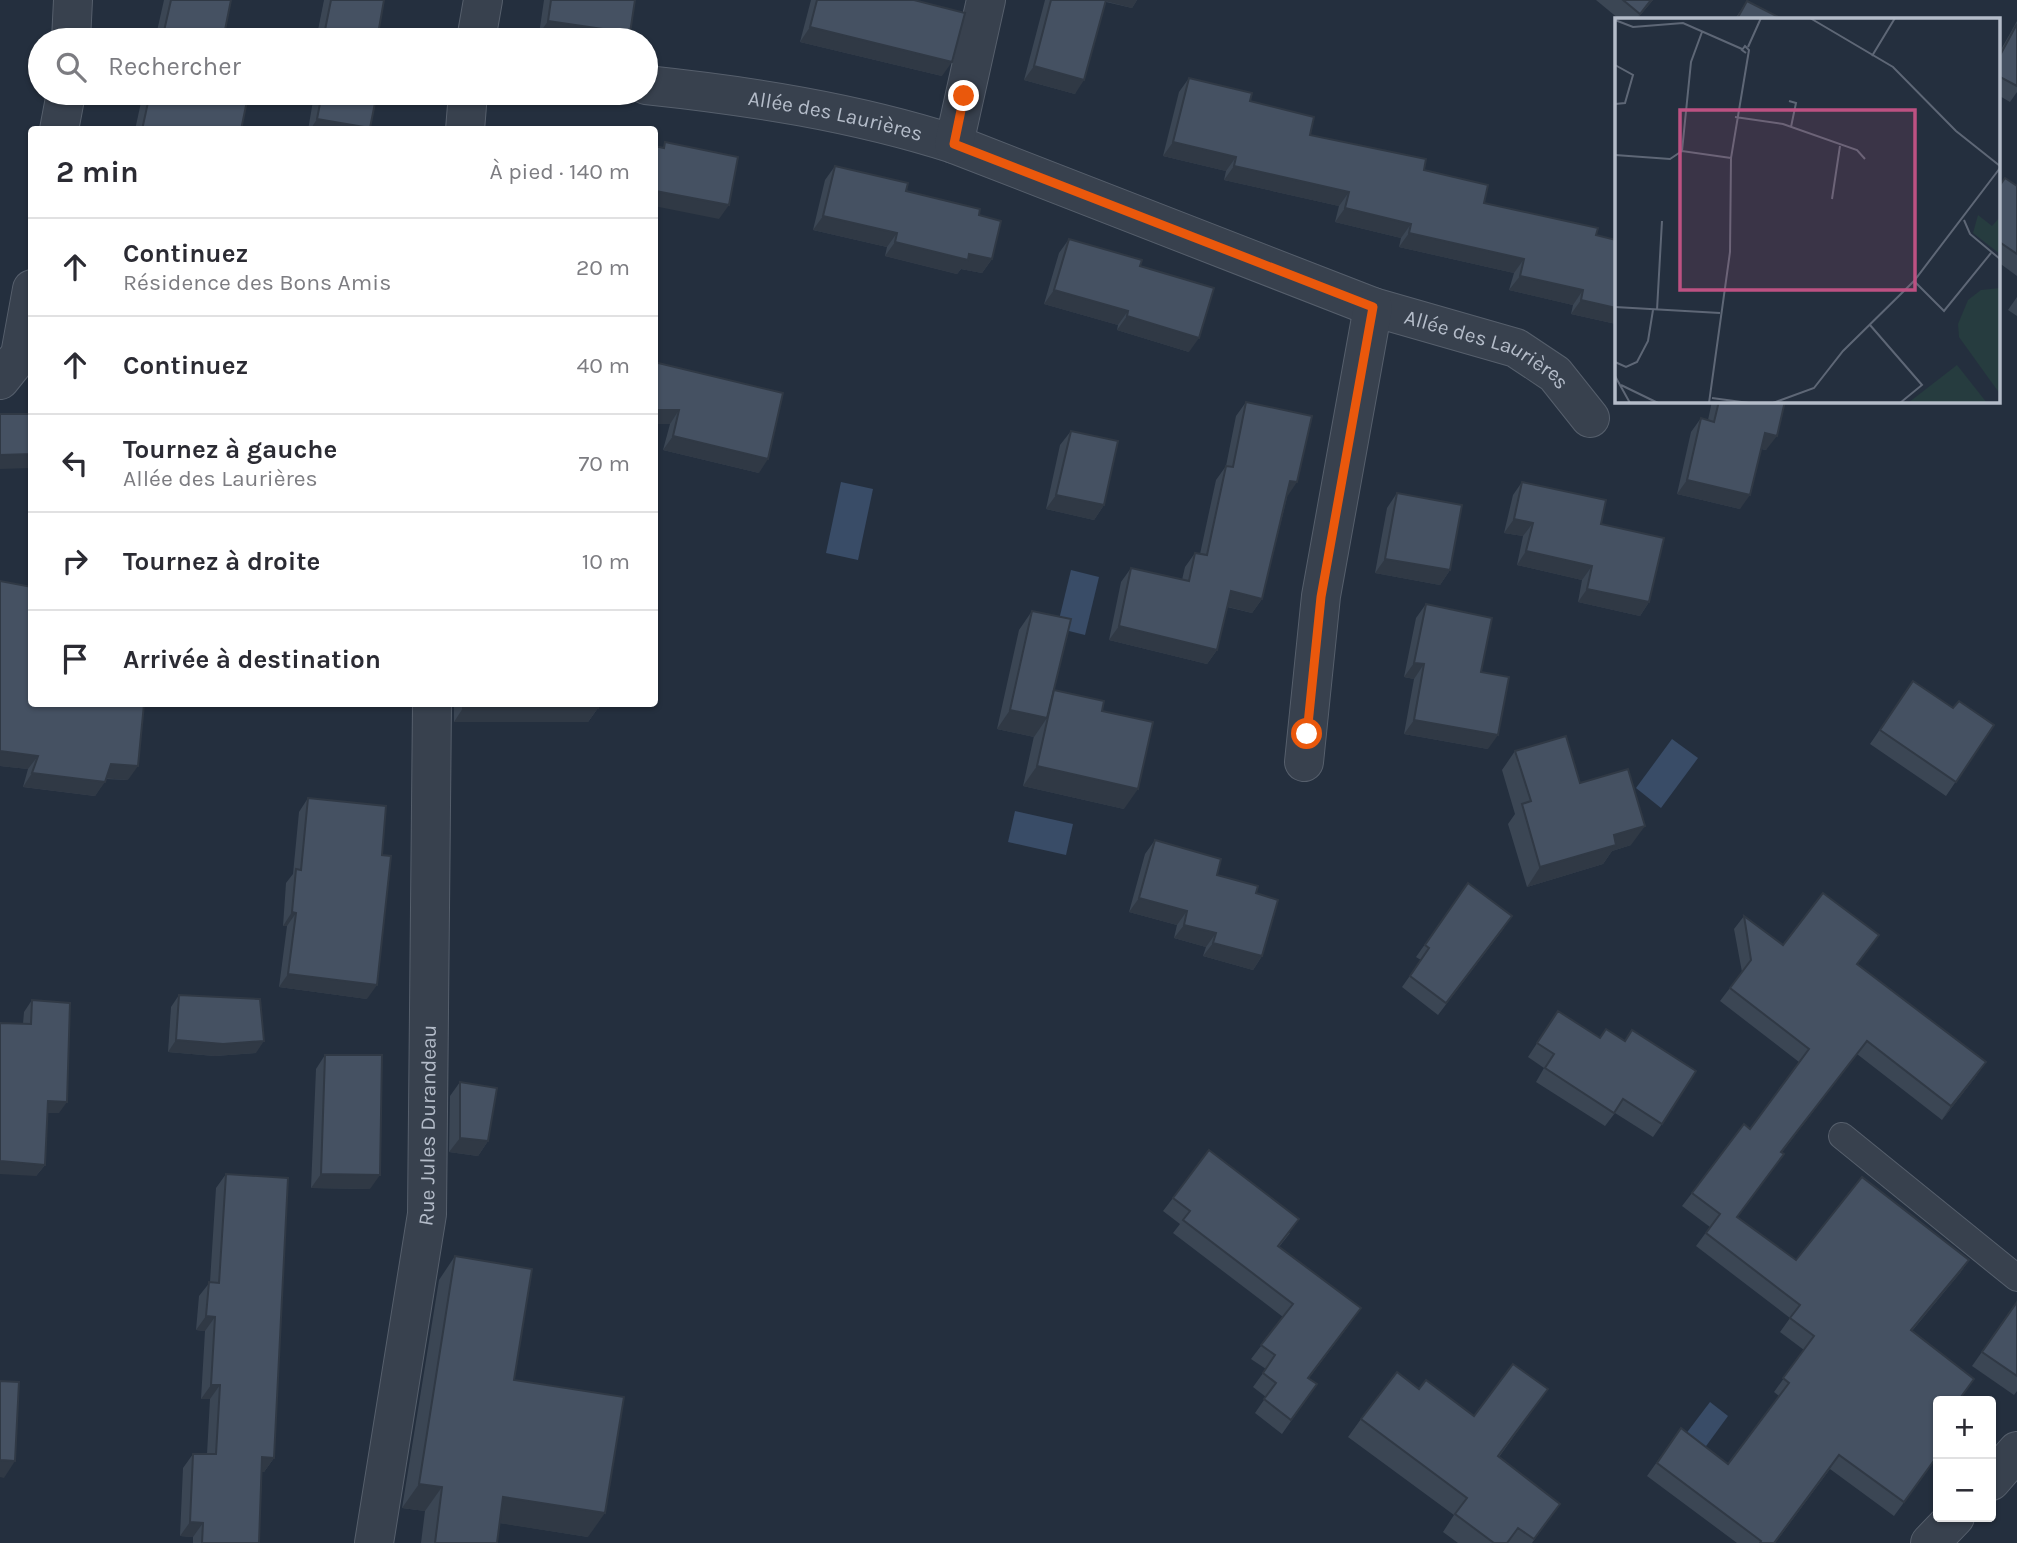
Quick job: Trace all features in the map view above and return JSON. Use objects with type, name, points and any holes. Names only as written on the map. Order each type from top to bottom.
[{"type":"street","points":[[72,28],[73,0]]},
{"type":"street","points":[[478,28],[483,0]]},
{"type":"street","points":[[954,144],[986,0]]},
{"type":"street","name":"Allée des Laurières","points":[[658,86],[703,91],[884,121],[954,144],[1373,307],[1516,348],[1555,374],[1590,418]]},
{"type":"street","points":[[60,126],[64,105]]},
{"type":"street","points":[[465,126],[467,105]]},
{"type":"street","points":[[1304,762],[1321,597],[1373,307]]},
{"type":"street","points":[[17,364],[28,309]]},
{"type":"street","name":"Rue Jules Durandeau","points":[[374,1543],[426,1214],[432,707]]},
{"type":"street","points":[[1930,1543],[1950,1522]]},
{"type":"lane","points":[[1842,1136],[2017,1278]]},
{"type":"water","points":[[841,482],[873,489],[858,560],[826,553]]},
{"type":"water","points":[[1071,570],[1099,577],[1085,635],[1057,628]]},
{"type":"water","points":[[1672,739],[1698,758],[1661,808],[1636,788]]},
{"type":"water","points":[[1015,811],[1073,824],[1066,855],[1008,842]]},
{"type":"water","points":[[1710,1402],[1728,1416],[1701,1453],[1682,1439]]},
{"type":"building","points":[[171,0],[231,0],[225,28],[165,28]]},
{"type":"building","points":[[331,0],[384,0],[379,28],[325,28]]},
{"type":"building","points":[[551,0],[635,0],[631,28],[596,28],[548,21]]},
{"type":"building","points":[[817,0],[914,0],[965,13],[952,62],[810,27]]},
{"type":"building","points":[[1051,0],[1106,0],[1084,80],[1034,66]]},
{"type":"building","points":[[1623,0],[1651,0],[1640,14]]},
{"type":"building","points":[[1747,1],[1780,18],[1738,18]]},
{"type":"building","points":[[2017,24],[2017,86],[2000,77],[2000,55]]},
{"type":"building","points":[[1189,78],[1252,93],[1250,101],[1314,117],[1310,135],[1426,159],[1424,170],[1488,185],[1484,203],[1598,228],[1596,235],[1615,240],[1615,308],[1581,300],[1583,290],[1520,276],[1524,259],[1409,233],[1411,224],[1345,208],[1349,192],[1234,166],[1236,157],[1173,142]]},
{"type":"building","points":[[147,105],[246,105],[242,126],[143,126]]},
{"type":"building","points":[[320,105],[375,105],[370,126],[317,119]]},
{"type":"building","points":[[665,142],[738,157],[729,205],[658,192],[658,147],[664,148]]},
{"type":"building","points":[[835,166],[908,183],[906,191],[980,209],[979,215],[1001,221],[992,259],[969,254],[968,260],[895,242],[897,233],[823,216]]},
{"type":"building","points":[[2005,178],[2017,186],[2017,254],[2000,242],[2000,185]]},
{"type":"building","points":[[1069,239],[1142,260],[1140,266],[1214,288],[1199,338],[1127,316],[1128,311],[1054,290]]},
{"type":"building","points":[[658,363],[783,393],[768,459],[673,436],[679,410],[658,410]]},
{"type":"building","points":[[1246,402],[1312,416],[1297,482],[1290,481],[1262,599],[1231,591],[1217,650],[1119,626],[1131,568],[1189,581],[1195,553],[1207,555],[1226,466],[1233,467]]},
{"type":"building","points":[[1719,402],[1785,402],[1777,436],[1765,433],[1750,495],[1687,480],[1701,418],[1714,422]]},
{"type":"building","points":[[0,414],[28,414],[28,454],[0,455]]},
{"type":"building","points":[[1071,431],[1118,441],[1104,505],[1056,495]]},
{"type":"building","points":[[1522,482],[1606,500],[1601,524],[1664,538],[1649,602],[1587,589],[1592,566],[1526,551],[1533,523],[1514,519]]},
{"type":"building","points":[[1397,493],[1462,505],[1450,570],[1385,559]]},
{"type":"building","points":[[0,581],[28,586],[28,707],[144,707],[138,766],[111,764],[105,782],[32,773],[38,756],[0,751]]},
{"type":"building","points":[[1426,604],[1492,618],[1481,672],[1509,677],[1498,735],[1414,720],[1424,664],[1414,663]]},
{"type":"building","points":[[1032,611],[1071,619],[1047,718],[1010,710]]},
{"type":"building","points":[[1913,681],[1953,708],[1959,701],[1994,725],[1956,782],[1880,730]]},
{"type":"building","points":[[1054,690],[1104,701],[1102,711],[1153,722],[1138,789],[1037,766]]},
{"type":"building","points":[[463,707],[598,707],[598,708]]},
{"type":"building","points":[[1566,736],[1580,783],[1628,769],[1645,826],[1614,835],[1616,845],[1540,867],[1522,804],[1531,801],[1515,751]]},
{"type":"building","points":[[308,798],[386,806],[382,855],[391,856],[377,985],[288,974],[296,913],[292,912],[296,869],[301,870]]},
{"type":"building","points":[[1155,840],[1221,859],[1217,875],[1258,886],[1256,893],[1278,900],[1262,956],[1213,943],[1216,933],[1184,925],[1187,911],[1139,898]]},
{"type":"building","points":[[1468,883],[1512,916],[1446,1003],[1410,976],[1429,948],[1425,945]]},
{"type":"building","points":[[1823,893],[1879,935],[1857,964],[1986,1062],[1951,1106],[1867,1041],[1781,1152],[1784,1154],[1737,1217],[1796,1260],[1862,1177],[1969,1260],[1911,1330],[1974,1379],[1962,1396],[1933,1396],[1933,1462],[1904,1502],[1839,1455],[1774,1543],[1760,1543],[1761,1541],[1657,1463],[1681,1428],[1728,1464],[1789,1383],[1783,1378],[1814,1336],[1790,1318],[1800,1305],[1706,1233],[1720,1214],[1692,1193],[1744,1124],[1750,1129],[1809,1049],[1730,988],[1751,960],[1744,916],[1783,945]]},
{"type":"building","points":[[179,995],[260,999],[264,1041],[223,1044],[176,1040]]},
{"type":"building","points":[[32,1000],[70,1003],[67,1102],[48,1101],[45,1165],[0,1161],[0,1023],[31,1024]]},
{"type":"building","points":[[1558,1011],[1600,1038],[1606,1029],[1625,1041],[1632,1030],[1696,1071],[1662,1124],[1623,1099],[1614,1113],[1545,1068],[1554,1054],[1537,1043]]},
{"type":"building","points":[[325,1055],[382,1055],[380,1175],[321,1174]]},
{"type":"building","points":[[460,1082],[497,1088],[488,1141],[460,1138]]},
{"type":"building","points":[[1209,1150],[1299,1219],[1278,1246],[1361,1308],[1308,1378],[1317,1384],[1291,1420],[1264,1399],[1276,1383],[1263,1373],[1275,1355],[1261,1345],[1293,1304],[1183,1220],[1190,1211],[1173,1198]]},
{"type":"building","points":[[226,1174],[288,1178],[274,1458],[262,1457],[259,1543],[202,1543],[203,1523],[190,1522],[193,1454],[216,1454],[220,1385],[211,1385],[215,1317],[206,1316],[209,1282],[219,1283]]},
{"type":"building","points":[[455,1256],[532,1269],[514,1380],[624,1397],[605,1513],[503,1497],[497,1543],[435,1543],[442,1487],[419,1484]]},
{"type":"building","points":[[2017,1302],[2017,1376],[1982,1352]]},
{"type":"building","points":[[1513,1364],[1548,1389],[1498,1456],[1560,1504],[1534,1539],[1518,1528],[1507,1543],[1494,1543],[1455,1514],[1467,1498],[1361,1419],[1397,1372],[1419,1389],[1426,1380],[1474,1416]]},
{"type":"building","points":[[0,1381],[19,1382],[15,1461],[0,1460]]},
{"type":"route","points":[[964,96],[954,144],[1373,307],[1321,597],[1307,734]]}]
